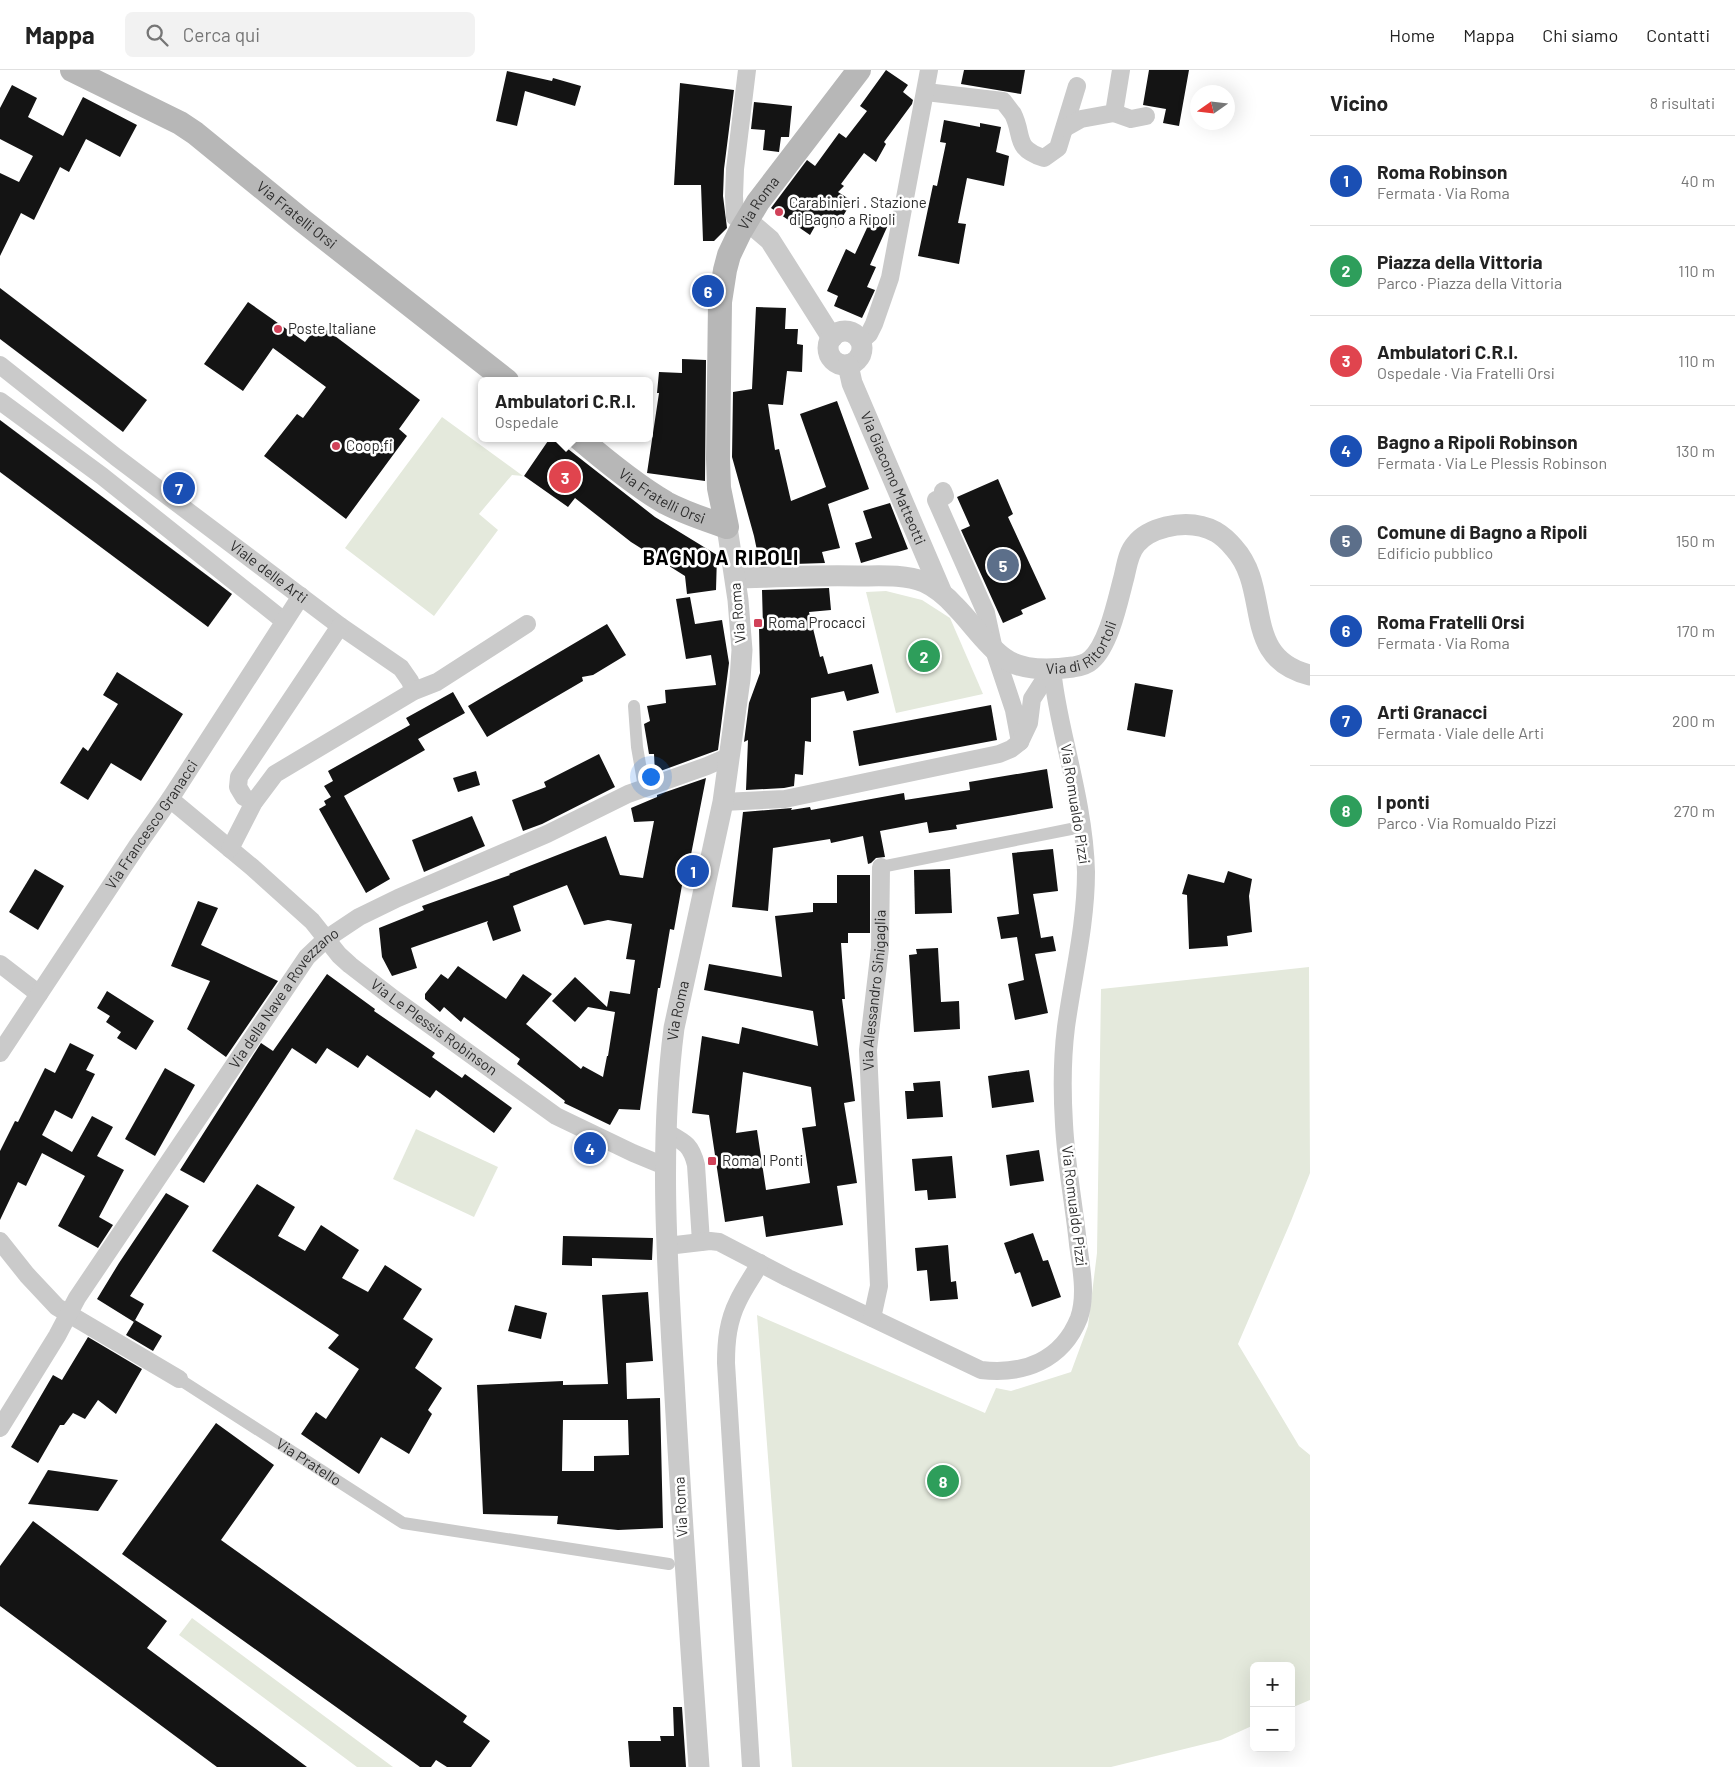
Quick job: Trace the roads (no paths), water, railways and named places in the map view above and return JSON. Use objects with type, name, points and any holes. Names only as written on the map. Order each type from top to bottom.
[{"type":"main road","name":"Via Fratelli Orsi","points":[[72,70],[180,123],[195,133],[303,221],[502,377]]},
{"type":"main road","name":"Via Roma","points":[[727,527],[719,488],[718,459],[720,292],[729,255],[758,202],[858,70]]},
{"type":"main road","name":"Via Fratelli Orsi","points":[[584,442],[638,484],[665,502],[686,513],[727,527]]},
{"type":"street","points":[[747,70],[735,169],[735,217],[745,224],[756,228],[770,240],[832,338]]},
{"type":"street","points":[[861,341],[869,334],[874,324],[890,278],[929,70]]},
{"type":"street","points":[[1114,113],[1120,70]]},
{"type":"street","points":[[926,92],[1003,101],[1013,115],[1021,142],[1030,154],[1044,158],[1058,148],[1077,86]]},
{"type":"street","points":[[1065,128],[1081,119],[1114,113],[1131,119],[1146,116]]},
{"type":"street","points":[[847,331],[853,333],[861,341],[861,355],[855,362],[848,365],[837,363],[830,356],[828,347],[836,334],[847,331]]},
{"type":"street","name":"Viale delle Arti","points":[[0,365],[116,457],[340,626],[401,668],[414,691]]},
{"type":"street","name":"Via Giacomo Matteotti","points":[[848,365],[852,383],[941,591]]},
{"type":"street","name":"Viale delle Arti","points":[[0,402],[102,476],[284,621]]},
{"type":"street","points":[[102,476],[116,457]]},
{"type":"street","points":[[723,802],[785,799],[999,754],[1011,749],[1020,742],[1014,710],[994,650],[986,613],[936,500],[944,496],[943,491]]},
{"type":"street","name":"Via di Ritortoli","points":[[1020,742],[1029,723],[1032,699],[1052,668],[1073,667],[1090,661],[1097,654],[1105,639],[1115,611],[1130,553],[1135,544],[1143,536],[1167,527],[1185,524],[1216,532],[1236,550],[1244,560],[1251,576],[1267,644],[1276,657],[1287,666],[1310,675]]},
{"type":"street","name":"Via Roma","points":[[699,1767],[682,1522],[667,1246],[666,1132],[674,1028],[723,802],[740,679],[742,650],[736,578],[727,527]]},
{"type":"street","points":[[736,578],[887,576],[923,582],[941,591],[994,650],[1005,659],[1022,666],[1052,668]]},
{"type":"street","name":"Via Francesco Granacci","points":[[0,1053],[170,799],[301,596]]},
{"type":"street","points":[[230,849],[254,802],[269,780],[285,767],[414,691],[437,682],[527,624]]},
{"type":"street","points":[[254,802],[244,797],[238,787],[239,777],[340,626]]},
{"type":"street","name":"Via Romualdo Pizzi","points":[[701,1242],[719,1242],[975,1368],[1007,1372],[1034,1365],[1050,1356],[1072,1332],[1079,1316],[1082,1301],[1082,1276],[1064,1126],[1063,1081],[1066,1028],[1085,890],[1085,848],[1073,776],[1053,686],[1052,668]]},
{"type":"street","points":[[634,706],[637,747],[644,788]]},
{"type":"street","name":"Via della Nave a Rovezzano","points":[[0,1428],[77,1298],[302,965],[326,939],[359,917],[547,834],[628,794],[730,756]]},
{"type":"street","name":"Via Le Plessis Robinson","points":[[170,799],[312,921],[339,955],[350,965],[551,1112],[633,1153],[666,1167]]},
{"type":"street","name":"Via Alessandro Sinigaglia","points":[[872,1318],[879,1286],[868,1050],[880,948],[881,867],[1081,827]]},
{"type":"street","points":[[0,964],[39,994]]},
{"type":"street","points":[[666,1132],[691,1149],[694,1156],[701,1242],[667,1246]]},
{"type":"street","name":"Via Pratello","points":[[0,1241],[56,1307],[179,1380],[403,1524],[669,1564]]},
{"type":"street","points":[[751,1767],[726,1342],[730,1321],[738,1301],[760,1263]]},
{"type":"place","name":"Carabinieri . Stazione di Bagno a Ripoli","points":[[779,212]]},
{"type":"place","name":"Roma Fratelli Orsi","points":[[708,291]]},
{"type":"place","name":"Poste Italiane","points":[[278,329]]},
{"type":"place","name":"Coop.fi","points":[[336,446]]},
{"type":"place","name":"Ambulatori C.R.I.","points":[[565,477]]},
{"type":"place","name":"Arti Granacci","points":[[179,488]]},
{"type":"place","name":"Comune di Bagno a Ripoli","points":[[1003,565]]},
{"type":"place","name":"Roma Procacci","points":[[758,623]]},
{"type":"place","name":"Piazza della Vittoria","points":[[924,656]]},
{"type":"place","name":"Roma Robinson","points":[[693,871]]},
{"type":"place","name":"Bagno a Ripoli Robinson","points":[[590,1148]]},
{"type":"place","name":"Roma I Ponti","points":[[712,1161]]},
{"type":"place","name":"I ponti","points":[[943,1481]]},
{"type":"district","name":"BAGNO A RIPOLI","points":[[721,558]]}]
